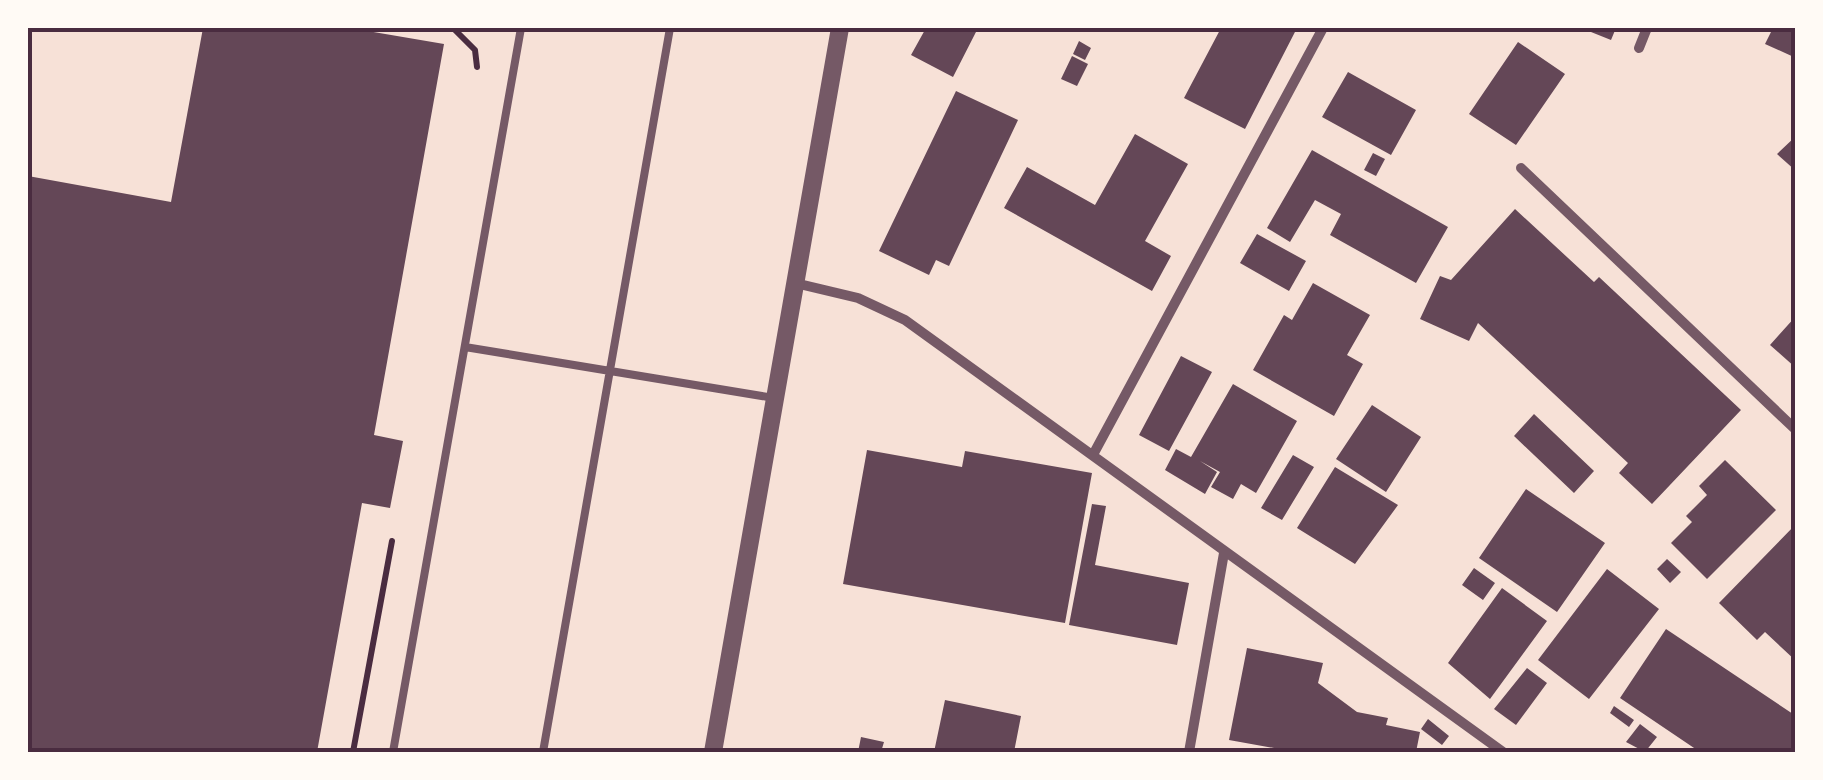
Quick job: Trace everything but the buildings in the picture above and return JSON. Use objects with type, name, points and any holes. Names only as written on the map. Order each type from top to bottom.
[{"type":"street","points":[[713,752],[840,28]]},
{"type":"street","points":[[1094,453],[1322,28]]},
{"type":"street","points":[[1639,48],[1647,28]]},
{"type":"street","points":[[1521,168],[1796,430]]},
{"type":"street","points":[[795,283],[858,298],[906,320],[1503,752]]},
{"type":"street","points":[[1189,752],[1224,553]]},
{"type":"lane","points":[[393,752],[521,28]]},
{"type":"lane","points":[[543,752],[670,28]]},
{"type":"lane","points":[[465,347],[774,398]]}]
